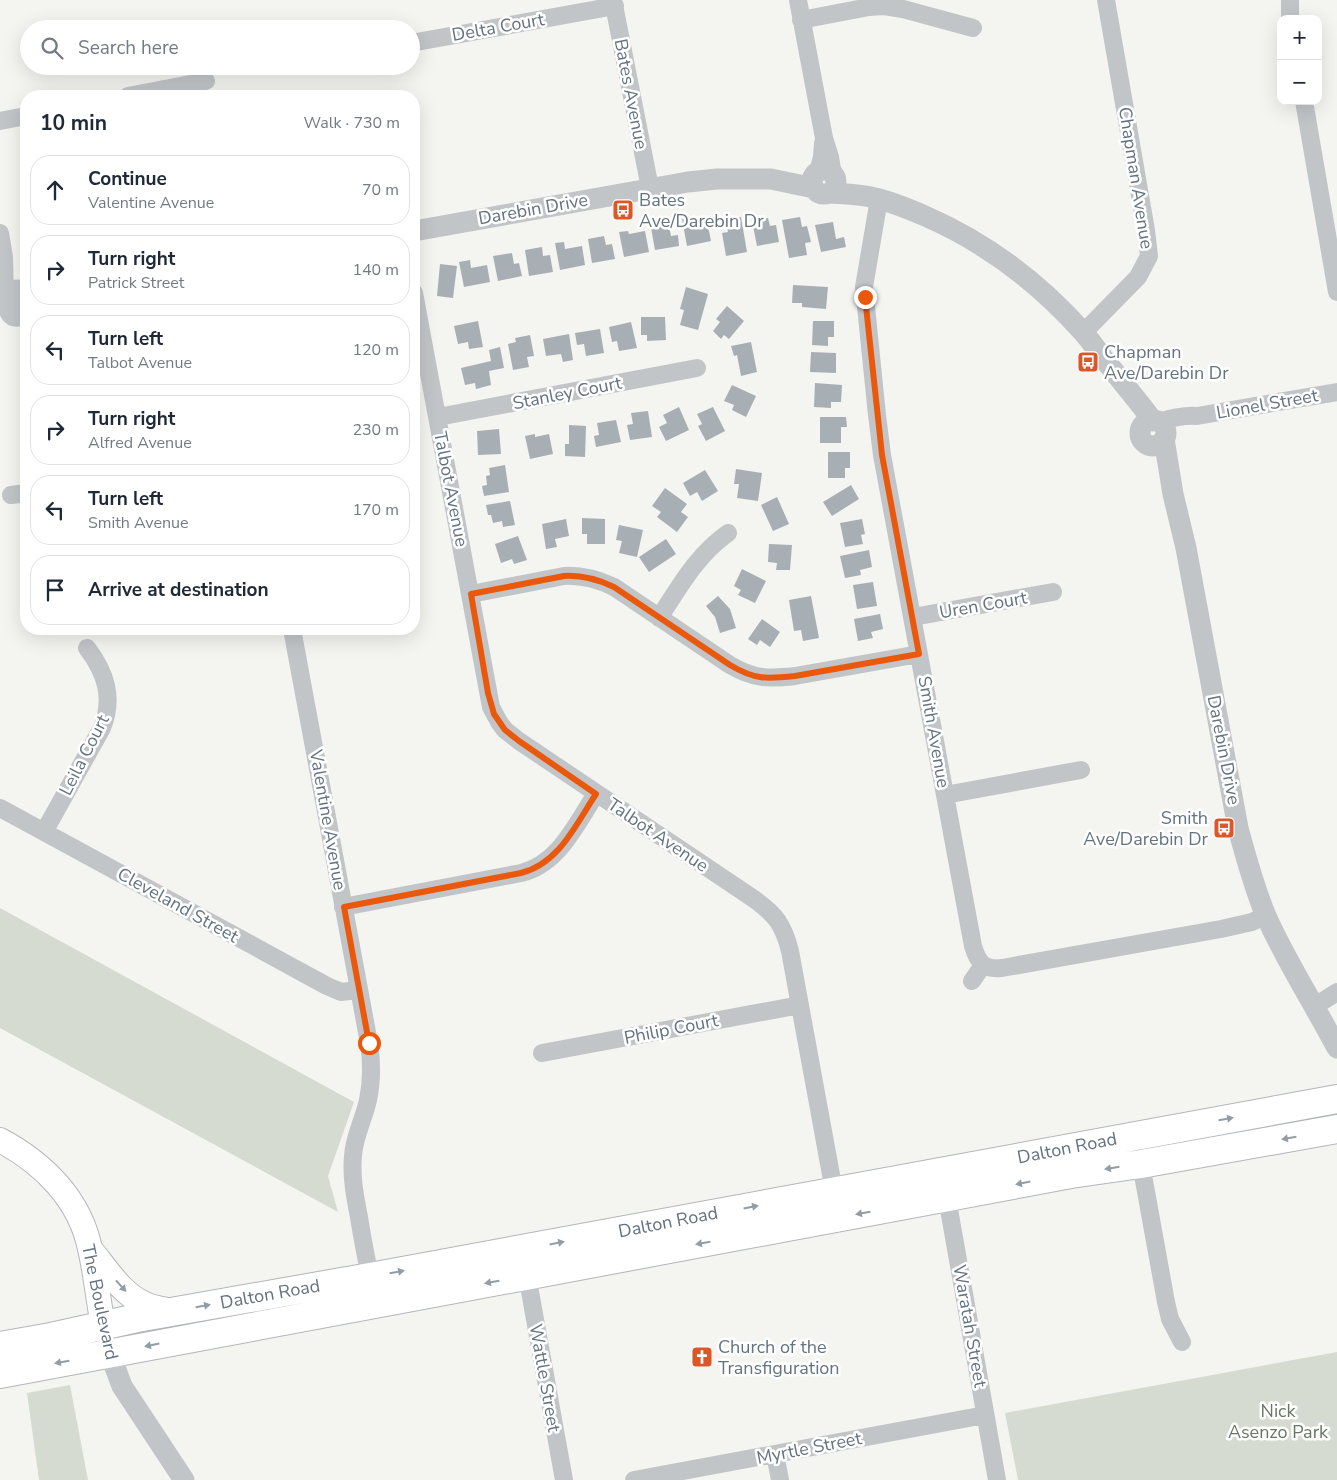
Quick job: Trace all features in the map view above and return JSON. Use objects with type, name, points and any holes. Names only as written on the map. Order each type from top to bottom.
[{"type":"main road","name":"Dalton Road","points":[[0,1374],[527,1275],[1337,1099]]},
{"type":"main road","name":"Dalton Road","points":[[0,1346],[173,1311],[370,1277],[834,1191],[945,1185],[1071,1174],[1141,1164],[1337,1129]]},
{"type":"main road","name":"The Boulevard","points":[[0,1140],[31,1158],[54,1180],[76,1211],[90,1248],[103,1326],[110,1354]]},
{"type":"main road","points":[[90,1248],[130,1294],[142,1303],[154,1308],[173,1311]]},
{"type":"street","points":[[798,0],[824,138],[830,157],[824,180]]},
{"type":"street","name":"Chapman Avenue","points":[[1084,332],[1138,277],[1148,256],[1146,230],[1106,0]]},
{"type":"street","points":[[1290,0],[1290,15]]},
{"type":"street","name":"Delta Court","points":[[420,41],[614,3]]},
{"type":"street","name":"Bates Avenue","points":[[614,3],[650,188]]},
{"type":"street","points":[[802,20],[869,7],[884,6],[903,9],[973,28]]},
{"type":"street","points":[[159,90],[206,81]]},
{"type":"street","points":[[1305,105],[1337,292]]},
{"type":"street","points":[[0,121],[20,117]]},
{"type":"street","name":"Darebin Drive","points":[[420,230],[688,182],[717,179],[824,180],[941,223],[989,250],[1037,286],[1084,332],[1113,371],[1135,413],[1155,432],[1157,459],[1173,494],[1186,548],[1238,828],[1254,884],[1282,948],[1337,1048]]},
{"type":"street","name":"Smith Avenue","points":[[876,198],[864,287],[882,455],[974,946],[979,961],[983,965]]},
{"type":"street","points":[[0,233],[14,300]]},
{"type":"street","name":"Talbot Avenue","points":[[420,324],[491,707],[505,730],[519,741],[768,909],[776,917],[787,937],[834,1191]]},
{"type":"street","name":"Stanley Court","points":[[438,417],[697,368]]},
{"type":"street","name":"Lionel Street","points":[[1155,432],[1185,415],[1197,416],[1337,392]]},
{"type":"street","points":[[659,618],[699,559],[710,547],[728,533]]},
{"type":"street","points":[[471,594],[564,576],[581,576],[601,581],[614,587],[730,665],[761,678],[795,676],[919,654]]},
{"type":"street","name":"Uren Court","points":[[913,617],[1053,592]]},
{"type":"street","name":"Valentine Avenue","points":[[293,635],[372,1064],[368,1102],[356,1136],[352,1170],[356,1204],[370,1277]]},
{"type":"street","name":"Leila Court","points":[[44,832],[107,716],[107,695],[102,671],[87,648]]},
{"type":"street","points":[[945,795],[1081,770]]},
{"type":"street","points":[[344,907],[521,873],[537,868],[555,854],[596,794]]},
{"type":"street","name":"Cleveland Street","points":[[0,808],[327,986],[341,992],[358,990]]},
{"type":"street","points":[[972,981],[983,965],[995,969],[1002,968],[1221,929],[1252,922],[1266,915]]},
{"type":"street","points":[[1315,1006],[1337,992]]},
{"type":"street","name":"Philip Court","points":[[542,1053],[800,1005]]},
{"type":"street","points":[[1141,1164],[1166,1302],[1170,1319],[1182,1342]]},
{"type":"street","name":"Waratah Street","points":[[945,1185],[997,1480]]},
{"type":"street","name":"Wattle Street","points":[[527,1275],[564,1480]]},
{"type":"street","name":"The Boulevard","points":[[110,1354],[122,1386],[184,1480]]},
{"type":"street","name":"Myrtle Street","points":[[634,1480],[985,1415]]},
{"type":"street","points":[[775,1454],[780,1480]]},
{"type":"green space","points":[[0,908],[354,1102],[328,1176],[338,1212],[0,1028]]},
{"type":"green space","name":"Nick Asenzo Park","points":[[1337,1352],[1337,1480],[1018,1480],[1005,1413]]},
{"type":"green space","points":[[70,1385],[88,1480],[39,1480],[27,1393]]},
{"type":"building","points":[[741,217],[747,252],[726,256],[722,233],[728,232],[725,220]]},
{"type":"building","points":[[800,217],[802,227],[807,226],[811,242],[805,243],[807,255],[789,258],[782,220]]},
{"type":"building","points":[[691,218],[692,224],[707,221],[711,241],[687,246],[682,219]]},
{"type":"building","points":[[768,218],[770,226],[776,225],[779,242],[757,246],[752,221]]},
{"type":"building","points":[[833,222],[836,239],[844,237],[846,247],[821,252],[815,225]]},
{"type":"building","points":[[669,225],[671,236],[678,235],[679,246],[655,250],[651,228]]},
{"type":"building","points":[[628,231],[629,234],[645,231],[649,252],[624,257],[619,232]]},
{"type":"building","points":[[604,236],[606,245],[612,244],[615,259],[592,263],[588,239]]},
{"type":"building","points":[[564,242],[565,249],[582,246],[585,265],[560,270],[555,243]]},
{"type":"building","points":[[542,247],[543,256],[550,255],[553,272],[529,276],[525,250]]},
{"type":"building","points":[[512,253],[514,264],[519,263],[522,276],[498,281],[493,256]]},
{"type":"building","points":[[470,260],[471,268],[487,265],[490,282],[464,287],[459,262]]},
{"type":"building","points":[[440,264],[457,266],[453,298],[437,296]]},
{"type":"building","points":[[793,285],[828,287],[826,309],[802,307],[802,303],[792,303]]},
{"type":"building","points":[[686,287],[708,294],[698,330],[680,325],[684,310],[680,309]]},
{"type":"building","points":[[727,306],[744,321],[729,339],[724,335],[721,339],[713,331],[720,322],[716,319]]},
{"type":"building","points":[[641,317],[665,317],[666,340],[647,341],[647,335],[641,335]]},
{"type":"building","points":[[478,321],[483,347],[469,349],[468,342],[458,344],[454,326]]},
{"type":"building","points":[[813,321],[834,321],[834,337],[828,337],[828,346],[812,345]]},
{"type":"building","points":[[631,322],[637,348],[619,351],[617,341],[612,342],[609,327]]},
{"type":"building","points":[[600,329],[604,353],[586,356],[584,344],[577,345],[575,333]]},
{"type":"building","points":[[569,334],[573,360],[563,362],[561,354],[546,356],[543,339]]},
{"type":"building","points":[[530,335],[534,356],[527,357],[529,367],[513,370],[508,344],[516,342],[515,338]]},
{"type":"building","points":[[751,342],[757,372],[741,376],[737,355],[734,356],[731,346]]},
{"type":"building","points":[[500,347],[504,368],[489,371],[491,385],[476,389],[475,383],[465,385],[461,368],[491,361],[489,350]]},
{"type":"building","points":[[811,352],[836,353],[836,373],[810,372]]},
{"type":"building","points":[[815,383],[842,385],[841,402],[831,402],[831,408],[814,407]]},
{"type":"building","points":[[732,385],[756,396],[746,417],[732,410],[734,405],[724,401]]},
{"type":"building","points":[[679,407],[689,430],[666,441],[659,427],[667,423],[663,415]]},
{"type":"building","points":[[713,407],[725,431],[706,441],[698,426],[702,424],[697,414]]},
{"type":"building","points":[[648,411],[652,437],[630,440],[627,425],[633,424],[631,413]]},
{"type":"building","points":[[820,417],[846,417],[847,427],[841,427],[841,443],[820,443]]},
{"type":"building","points":[[616,420],[621,442],[596,447],[594,436],[599,435],[597,423]]},
{"type":"building","points":[[569,425],[586,426],[585,457],[565,456],[565,444],[569,444]]},
{"type":"building","points":[[499,429],[501,454],[478,455],[477,431]]},
{"type":"building","points":[[535,434],[535,437],[549,434],[553,454],[530,459],[525,436]]},
{"type":"building","points":[[828,452],[850,452],[850,468],[845,468],[845,478],[828,478]]},
{"type":"building","points":[[505,465],[509,492],[484,496],[482,486],[487,485],[486,476],[490,475],[489,468]]},
{"type":"building","points":[[736,469],[762,473],[758,501],[737,498],[739,484],[734,484]]},
{"type":"building","points":[[705,470],[718,491],[702,501],[697,492],[690,496],[683,483]]},
{"type":"building","points":[[851,485],[859,499],[832,516],[823,502]]},
{"type":"building","points":[[665,488],[687,504],[681,512],[688,517],[677,532],[657,517],[661,512],[652,506]]},
{"type":"building","points":[[777,497],[789,524],[773,531],[761,505]]},
{"type":"building","points":[[510,501],[515,525],[503,527],[502,521],[493,523],[491,515],[488,515],[486,505]]},
{"type":"building","points":[[582,518],[605,519],[605,544],[587,544],[587,534],[582,534]]},
{"type":"building","points":[[566,519],[569,536],[555,539],[557,547],[546,549],[542,524]]},
{"type":"building","points":[[862,519],[865,534],[861,535],[863,544],[845,547],[840,523]]},
{"type":"building","points":[[619,525],[643,530],[637,557],[619,553],[622,541],[616,540]]},
{"type":"building","points":[[518,536],[527,560],[514,564],[512,559],[501,563],[495,544]]},
{"type":"building","points":[[666,539],[676,554],[649,572],[639,557]]},
{"type":"building","points":[[769,544],[792,545],[790,570],[776,570],[777,563],[768,562]]},
{"type":"building","points":[[869,550],[872,567],[860,570],[861,575],[845,578],[840,556]]},
{"type":"building","points":[[742,569],[766,581],[755,603],[738,595],[741,590],[734,586]]},
{"type":"building","points":[[873,582],[877,606],[857,609],[853,585]]},
{"type":"building","points":[[718,596],[730,609],[736,628],[720,633],[715,617],[706,606]]},
{"type":"building","points":[[811,596],[819,638],[803,641],[801,630],[794,631],[789,600]]},
{"type":"building","points":[[880,614],[883,629],[871,632],[873,638],[858,641],[854,619]]},
{"type":"building","points":[[762,619],[780,632],[770,647],[760,640],[757,645],[748,639]]},
{"type":"place","name":"Bates Ave/Darebin Dr","points":[[623,210]]},
{"type":"place","name":"Chapman Ave/Darebin Dr","points":[[1088,362]]},
{"type":"place","name":"Smith Ave/Darebin Dr","points":[[1224,828]]},
{"type":"place","name":"Church of the Transfiguration","points":[[702,1357]]},
{"type":"route","points":[[369,1043],[344,907],[521,873],[537,868],[555,854],[596,794],[512,736],[499,722],[491,707],[471,594],[564,576],[575,575],[601,581],[614,587],[730,665],[740,671],[761,678],[795,676],[919,654],[882,455],[865,297]]}]
